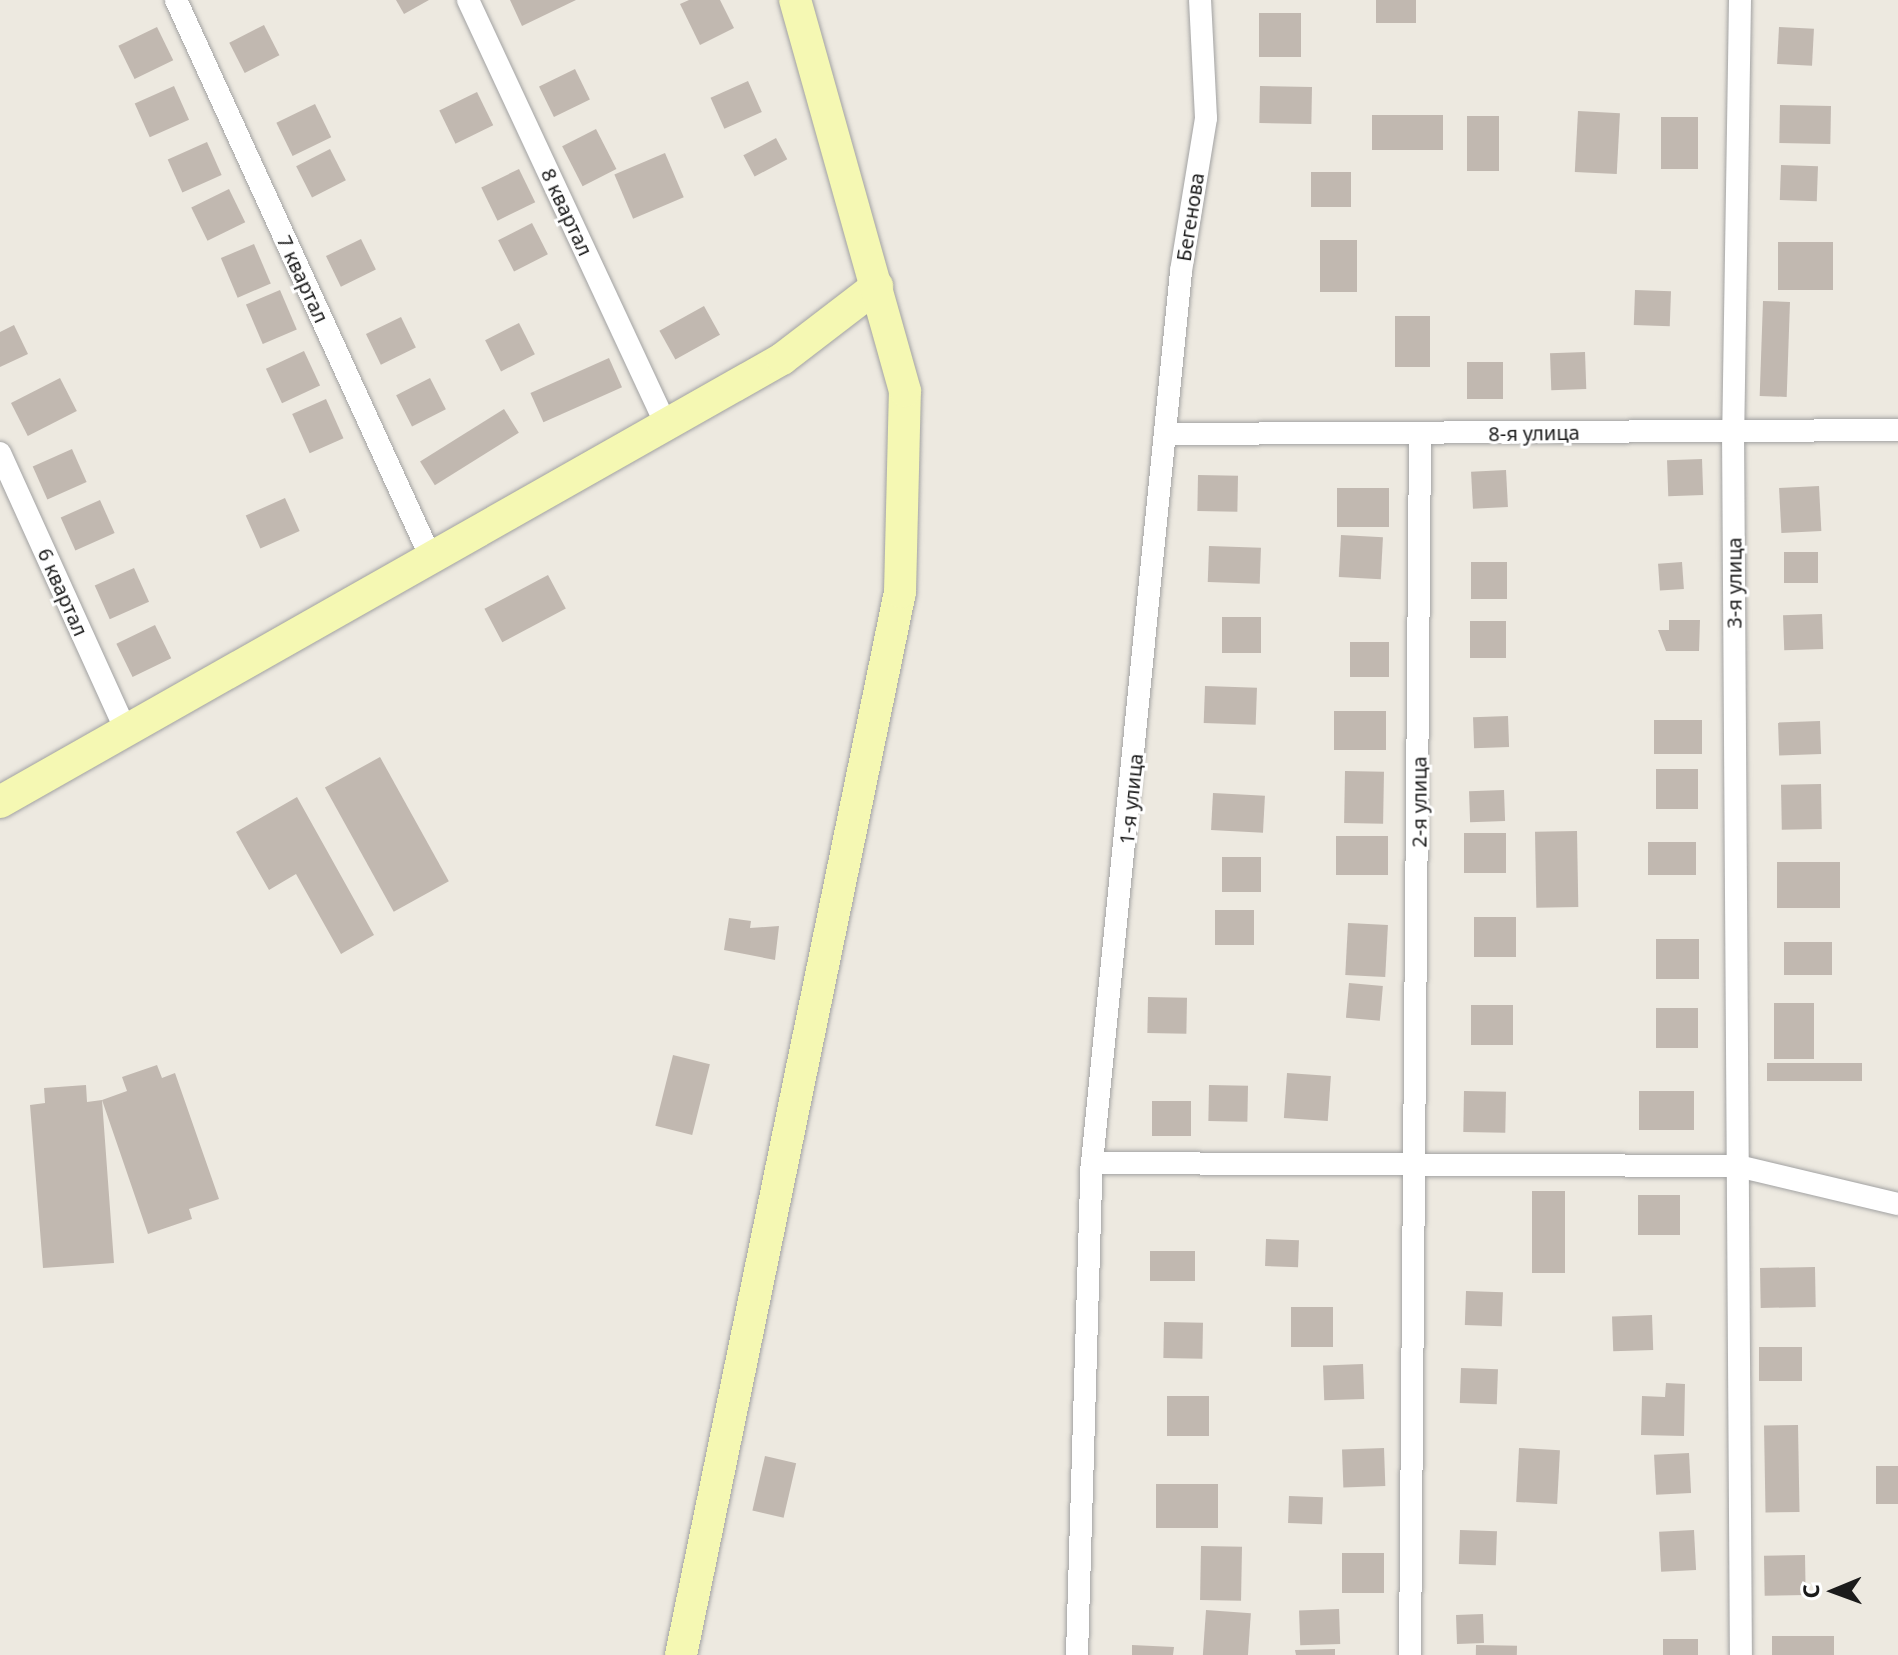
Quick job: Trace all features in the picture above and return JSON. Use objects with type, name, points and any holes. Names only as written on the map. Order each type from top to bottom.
[{"type":"main road","points":[[681,1655],[900,592],[905,391],[795,0]]},
{"type":"main road","points":[[0,802],[782,359],[877,286]]},
{"type":"street","name":"7 квартал","points":[[176,0],[431,558]]},
{"type":"street","name":"8 квартал","points":[[468,0],[666,425]]},
{"type":"street","name":"Бегенова","points":[[1169,434],[1181,271],[1206,118],[1200,0]]},
{"type":"street","name":"3-я улица","points":[[1740,0],[1733,429],[1741,1655]]},
{"type":"street","name":"8-я улица","points":[[1169,434],[1898,430]]},
{"type":"street","name":"1-я улица","points":[[1077,1655],[1092,1163],[1169,434]]},
{"type":"street","name":"2-я улица","points":[[1410,1655],[1418,1170],[1420,435]]},
{"type":"street","name":"6 квартал","points":[[0,453],[126,731]]},
{"type":"street","points":[[1092,1163],[1418,1170],[1738,1166],[1898,1204]]},
{"type":"building","points":[[396,0],[429,0],[404,14]]},
{"type":"building","points":[[510,0],[576,0],[522,26]]},
{"type":"building","points":[[689,0],[720,0],[734,28],[700,45],[680,4]]},
{"type":"building","points":[[1376,0],[1416,0],[1416,23],[1376,23]]},
{"type":"building","points":[[1259,13],[1301,13],[1301,57],[1259,57]]},
{"type":"building","points":[[264,25],[279,55],[245,73],[229,43]]},
{"type":"building","points":[[157,27],[173,60],[135,79],[118,46]]},
{"type":"building","points":[[1779,27],[1814,29],[1812,66],[1777,64]]},
{"type":"building","points":[[575,69],[590,100],[554,117],[539,87]]},
{"type":"building","points":[[748,81],[762,112],[724,129],[711,98]]},
{"type":"building","points":[[174,86],[189,120],[150,137],[135,103]]},
{"type":"building","points":[[1260,86],[1312,87],[1311,124],[1259,123]]},
{"type":"building","points":[[477,92],[493,125],[455,144],[439,110]]},
{"type":"building","points":[[315,104],[331,137],[293,156],[276,123]]},
{"type":"building","points":[[1780,105],[1831,106],[1830,144],[1779,143]]},
{"type":"building","points":[[1578,111],[1620,113],[1617,174],[1575,172]]},
{"type":"building","points":[[1372,115],[1443,115],[1443,150],[1372,150]]},
{"type":"building","points":[[1467,116],[1499,116],[1499,171],[1467,171]]},
{"type":"building","points":[[1661,117],[1698,117],[1698,169],[1661,169]]},
{"type":"building","points":[[596,129],[616,169],[583,186],[562,146]]},
{"type":"building","points":[[776,138],[787,159],[755,177],[743,155]]},
{"type":"building","points":[[207,142],[222,175],[182,192],[168,159]]},
{"type":"building","points":[[330,149],[346,180],[312,197],[296,166]]},
{"type":"building","points":[[665,153],[684,197],[633,219],[614,174]]},
{"type":"building","points":[[1781,165],[1818,166],[1817,201],[1780,200]]},
{"type":"building","points":[[519,169],[535,202],[497,221],[481,187]]},
{"type":"building","points":[[1311,172],[1351,172],[1351,207],[1311,207]]},
{"type":"building","points":[[229,189],[245,222],[207,241],[191,207]]},
{"type":"building","points":[[532,223],[548,254],[514,271],[498,240]]},
{"type":"building","points":[[361,239],[376,270],[341,287],[326,256]]},
{"type":"building","points":[[1320,240],[1357,240],[1357,292],[1320,292]]},
{"type":"building","points":[[1778,242],[1833,242],[1833,290],[1778,290]]},
{"type":"building","points":[[254,244],[271,284],[238,298],[221,258]]},
{"type":"building","points":[[280,290],[297,330],[263,344],[246,304]]},
{"type":"building","points":[[1635,290],[1671,291],[1670,326],[1634,325]]},
{"type":"building","points":[[1763,301],[1790,302],[1787,397],[1760,396]]},
{"type":"building","points":[[704,306],[720,335],[675,360],[659,331]]},
{"type":"building","points":[[1395,316],[1430,316],[1430,367],[1395,367]]},
{"type":"building","points":[[401,317],[416,348],[381,365],[366,334]]},
{"type":"building","points":[[519,323],[535,354],[501,371],[485,340]]},
{"type":"building","points":[[14,325],[28,354],[0,367],[0,332]]},
{"type":"building","points":[[304,351],[320,385],[282,403],[266,369]]},
{"type":"building","points":[[1585,352],[1586,389],[1551,390],[1550,353]]},
{"type":"building","points":[[609,358],[622,387],[543,422],[530,393]]},
{"type":"building","points":[[1467,362],[1503,362],[1503,399],[1467,399]]},
{"type":"building","points":[[60,378],[77,411],[28,436],[11,403]]},
{"type":"building","points":[[430,378],[446,409],[412,426],[396,395]]},
{"type":"building","points":[[326,399],[343,438],[310,453],[292,414]]},
{"type":"building","points":[[504,409],[519,433],[435,485],[420,461]]},
{"type":"building","points":[[72,449],[87,482],[47,499],[33,466]]},
{"type":"building","points":[[1702,459],[1703,495],[1668,496],[1667,460]]},
{"type":"building","points":[[1506,470],[1508,507],[1473,509],[1471,472]]},
{"type":"building","points":[[1198,475],[1238,476],[1237,512],[1197,511]]},
{"type":"building","points":[[1819,486],[1821,531],[1781,533],[1779,488]]},
{"type":"building","points":[[1337,488],[1389,488],[1389,527],[1337,527]]},
{"type":"building","points":[[285,498],[300,531],[260,548],[246,515]]},
{"type":"building","points":[[100,500],[115,533],[75,550],[61,517]]},
{"type":"building","points":[[1341,535],[1383,537],[1381,579],[1339,577]]},
{"type":"building","points":[[1209,546],[1261,548],[1260,584],[1208,582]]},
{"type":"building","points":[[1784,552],[1818,552],[1818,583],[1784,583]]},
{"type":"building","points":[[1471,562],[1507,562],[1507,599],[1471,599]]},
{"type":"building","points":[[1682,562],[1684,589],[1660,591],[1658,564]]},
{"type":"building","points":[[134,568],[149,602],[110,619],[95,585]]},
{"type":"building","points":[[548,575],[566,609],[502,642],[484,609]]},
{"type":"building","points":[[1822,614],[1823,649],[1784,650],[1783,615]]},
{"type":"building","points":[[1222,617],[1261,617],[1261,653],[1222,653]]},
{"type":"building","points":[[1669,620],[1700,620],[1699,651],[1666,651],[1658,630],[1669,630]]},
{"type":"building","points":[[1470,621],[1506,621],[1506,658],[1470,658]]},
{"type":"building","points":[[155,625],[171,658],[133,677],[116,644]]},
{"type":"building","points":[[1350,642],[1389,642],[1389,677],[1350,677]]},
{"type":"building","points":[[1205,686],[1257,688],[1256,725],[1204,723]]},
{"type":"building","points":[[1334,711],[1386,711],[1386,750],[1334,750]]},
{"type":"building","points":[[1508,716],[1509,747],[1474,748],[1473,717]]},
{"type":"building","points":[[1654,720],[1702,720],[1702,754],[1654,754]]},
{"type":"building","points":[[1820,721],[1821,754],[1779,755],[1778,722]]},
{"type":"building","points":[[380,757],[449,881],[394,912],[325,788]]},
{"type":"building","points":[[1656,769],[1698,769],[1698,809],[1656,809]]},
{"type":"building","points":[[1345,771],[1384,772],[1383,824],[1344,823]]},
{"type":"building","points":[[1821,784],[1822,829],[1782,830],[1781,785]]},
{"type":"building","points":[[1504,790],[1505,821],[1470,822],[1469,791]]},
{"type":"building","points":[[1213,793],[1265,796],[1263,833],[1211,830]]},
{"type":"building","points":[[297,797],[374,935],[341,954],[296,874],[269,890],[236,832]]},
{"type":"building","points":[[1577,831],[1578,907],[1536,908],[1535,832]]},
{"type":"building","points":[[1464,833],[1506,833],[1506,873],[1464,873]]},
{"type":"building","points":[[1336,836],[1388,836],[1388,875],[1336,875]]},
{"type":"building","points":[[1648,842],[1696,842],[1696,875],[1648,875]]},
{"type":"building","points":[[1222,857],[1261,857],[1261,892],[1222,892]]},
{"type":"building","points":[[1777,862],[1840,862],[1840,908],[1777,908]]},
{"type":"building","points":[[1215,910],[1254,910],[1254,945],[1215,945]]},
{"type":"building","points":[[1474,917],[1516,917],[1516,957],[1474,957]]},
{"type":"building","points":[[729,918],[751,921],[750,928],[779,926],[775,960],[724,950]]},
{"type":"building","points":[[1348,923],[1388,925],[1385,977],[1345,975]]},
{"type":"building","points":[[1656,939],[1699,939],[1699,979],[1656,979]]},
{"type":"building","points":[[1784,942],[1832,942],[1832,975],[1784,975]]},
{"type":"building","points":[[1349,983],[1383,986],[1380,1021],[1346,1018]]},
{"type":"building","points":[[1148,997],[1187,998],[1186,1034],[1147,1033]]},
{"type":"building","points":[[1774,1003],[1814,1003],[1814,1059],[1774,1059]]},
{"type":"building","points":[[1471,1005],[1513,1005],[1513,1045],[1471,1045]]},
{"type":"building","points":[[1656,1008],[1698,1008],[1698,1048],[1656,1048]]},
{"type":"building","points":[[673,1055],[710,1064],[692,1135],[655,1126]]},
{"type":"building","points":[[1767,1063],[1862,1063],[1862,1081],[1767,1081]]},
{"type":"building","points":[[157,1065],[162,1078],[175,1073],[219,1199],[189,1209],[192,1219],[148,1234],[102,1100],[127,1091],[122,1077]]},
{"type":"building","points":[[1287,1073],[1331,1076],[1328,1121],[1284,1118]]},
{"type":"building","points":[[86,1085],[87,1102],[102,1100],[114,1263],[43,1268],[30,1105],[45,1103],[44,1088]]},
{"type":"building","points":[[1209,1085],[1248,1086],[1247,1122],[1208,1121]]},
{"type":"building","points":[[1464,1091],[1506,1092],[1505,1133],[1463,1132]]},
{"type":"building","points":[[1639,1091],[1694,1091],[1694,1130],[1639,1130]]},
{"type":"building","points":[[1152,1101],[1191,1101],[1191,1136],[1152,1136]]},
{"type":"building","points":[[1532,1191],[1565,1191],[1565,1273],[1532,1273]]},
{"type":"building","points":[[1638,1195],[1680,1195],[1680,1235],[1638,1235]]},
{"type":"building","points":[[1266,1239],[1299,1240],[1298,1267],[1265,1266]]},
{"type":"building","points":[[1150,1251],[1195,1251],[1195,1281],[1150,1281]]},
{"type":"building","points":[[1815,1267],[1816,1307],[1761,1308],[1760,1268]]},
{"type":"building","points":[[1466,1291],[1503,1292],[1502,1326],[1465,1325]]},
{"type":"building","points":[[1291,1307],[1333,1307],[1333,1347],[1291,1347]]},
{"type":"building","points":[[1652,1315],[1653,1350],[1613,1351],[1612,1316]]},
{"type":"building","points":[[1164,1322],[1203,1323],[1202,1359],[1163,1358]]},
{"type":"building","points":[[1759,1347],[1802,1347],[1802,1381],[1759,1381]]},
{"type":"building","points":[[1363,1364],[1364,1399],[1324,1400],[1323,1365]]},
{"type":"building","points":[[1461,1368],[1498,1369],[1497,1404],[1460,1403]]},
{"type":"building","points":[[1666,1383],[1685,1384],[1684,1436],[1641,1435],[1642,1396],[1665,1397]]},
{"type":"building","points":[[1167,1396],[1209,1396],[1209,1436],[1167,1436]]},
{"type":"building","points":[[1798,1425],[1800,1512],[1766,1513],[1764,1426]]},
{"type":"building","points":[[1384,1448],[1385,1486],[1343,1487],[1342,1449]]},
{"type":"building","points":[[1519,1448],[1560,1450],[1557,1504],[1516,1502]]},
{"type":"building","points":[[1689,1453],[1691,1493],[1656,1495],[1654,1455]]},
{"type":"building","points":[[765,1456],[796,1463],[784,1518],[752,1511]]},
{"type":"building","points":[[1876,1466],[1898,1466],[1898,1504],[1876,1504]]},
{"type":"building","points":[[1156,1484],[1218,1484],[1218,1528],[1156,1528]]},
{"type":"building","points":[[1289,1496],[1323,1497],[1322,1524],[1288,1523]]},
{"type":"building","points":[[1460,1530],[1497,1531],[1496,1565],[1459,1564]]},
{"type":"building","points":[[1694,1530],[1696,1570],[1661,1572],[1659,1532]]},
{"type":"building","points":[[1201,1546],[1242,1547],[1241,1601],[1200,1600]]},
{"type":"building","points":[[1342,1553],[1384,1553],[1384,1593],[1342,1593]]},
{"type":"building","points":[[1805,1555],[1806,1595],[1765,1596],[1764,1556]]},
{"type":"building","points":[[1339,1609],[1340,1644],[1300,1645],[1299,1610]]},
{"type":"building","points":[[1206,1610],[1251,1613],[1248,1655],[1203,1655]]},
{"type":"building","points":[[1483,1614],[1484,1643],[1457,1644],[1456,1615]]},
{"type":"building","points":[[1772,1636],[1834,1636],[1834,1655],[1772,1655]]},
{"type":"building","points":[[1663,1639],[1698,1639],[1698,1655],[1663,1655]]},
{"type":"building","points":[[1132,1645],[1174,1647],[1173,1655],[1132,1655]]},
{"type":"building","points":[[1476,1645],[1517,1646],[1517,1655],[1476,1655]]},
{"type":"building","points":[[1335,1649],[1335,1655],[1296,1655],[1295,1650]]}]
